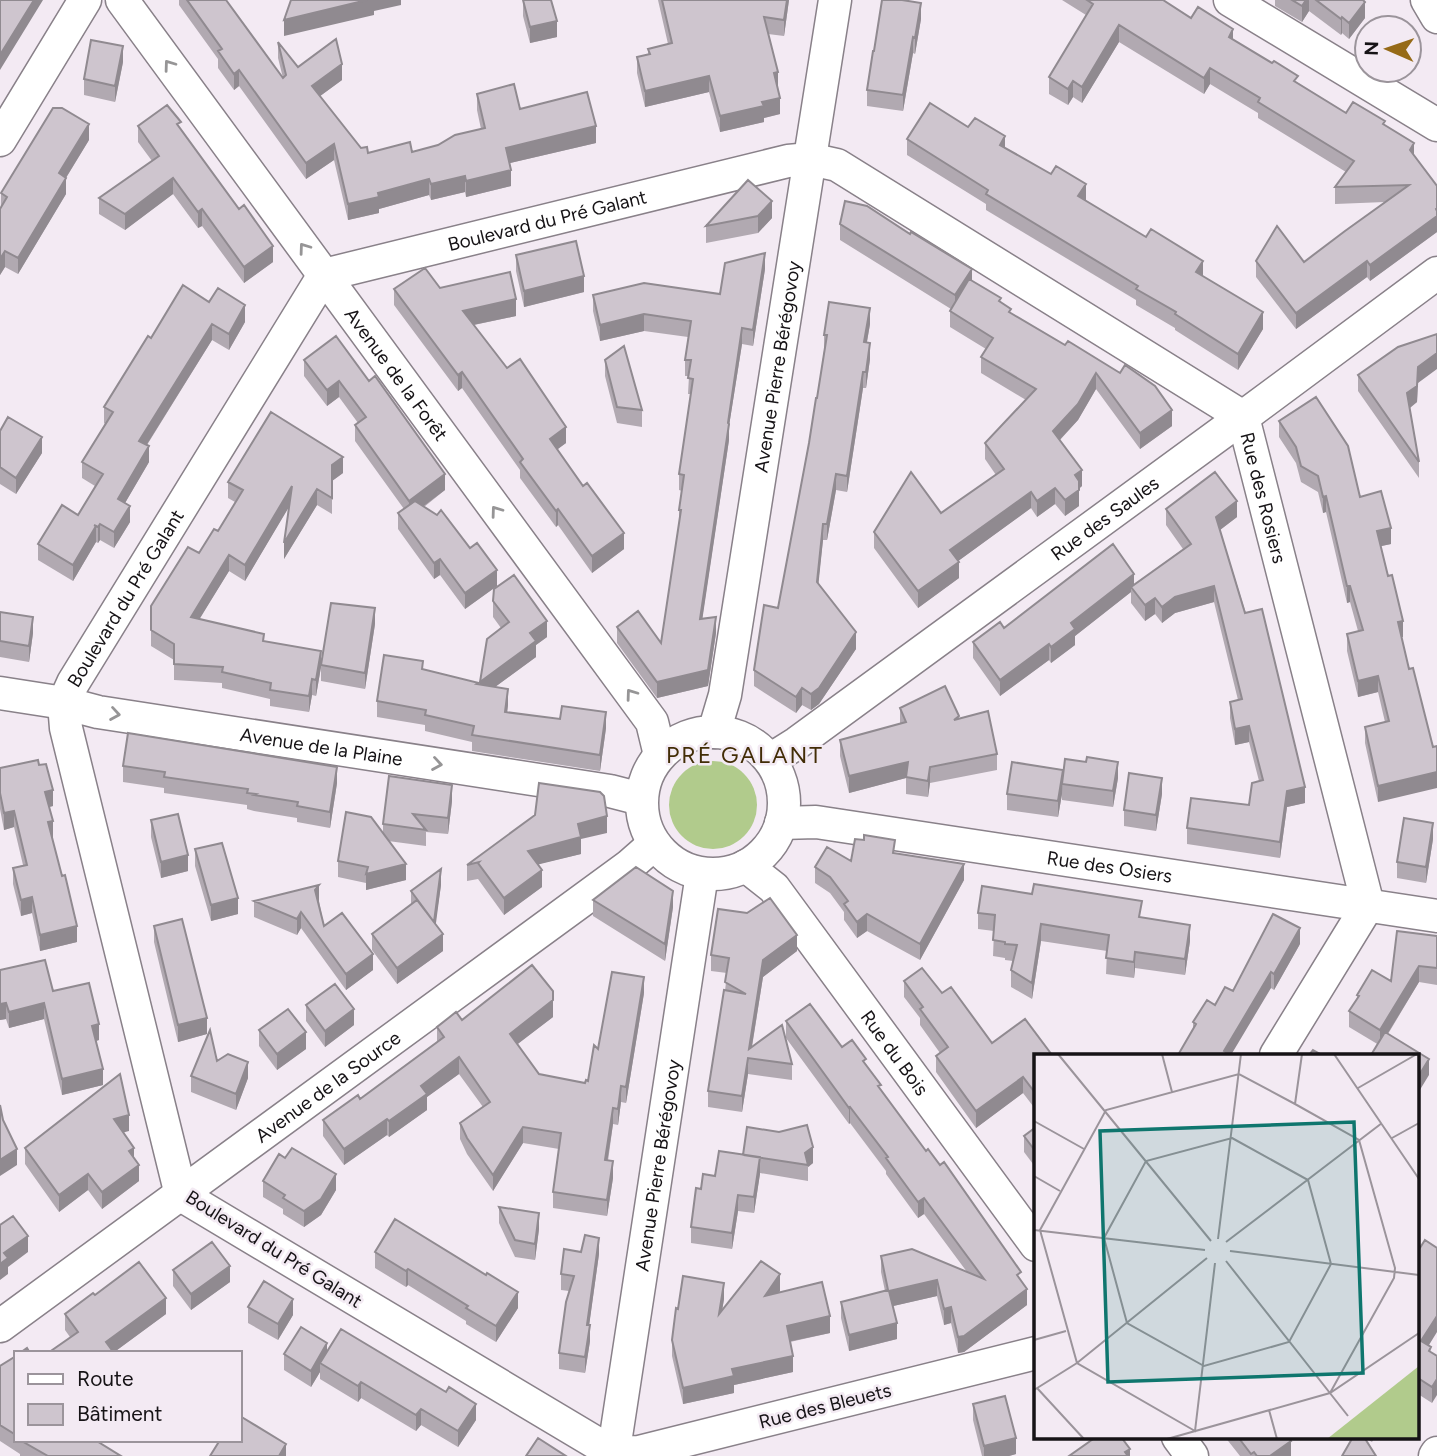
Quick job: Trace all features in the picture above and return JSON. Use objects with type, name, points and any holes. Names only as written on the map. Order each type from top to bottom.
[{"type":"street","points":[[0,140],[85,0]]},
{"type":"street","name":"Avenue de la Forêt","points":[[122,0],[652,722],[660,755]]},
{"type":"street","name":"Avenue Pierre Bérégovoy","points":[[714,732],[725,695],[835,0]]},
{"type":"street","points":[[1230,0],[1437,125]]},
{"type":"street","points":[[1426,0],[1437,17]]},
{"type":"street","name":"Boulevard du Pré Galant","points":[[613,1454],[181,1195],[66,728],[64,703],[73,683],[324,275],[788,160],[810,159]]},
{"type":"street","name":"Rue des Rosiers","points":[[810,159],[837,165],[1244,417],[1368,905]]},
{"type":"street","name":"Rue des Saules","points":[[770,760],[1244,417],[1437,273]]},
{"type":"street","name":"Avenue de la Plaine","points":[[0,693],[64,703],[98,712],[610,791],[641,799]]},
{"type":"street","points":[[714,732],[736,735],[755,745],[770,760],[780,780],[784,802],[781,823],[774,841],[762,855],[747,866],[730,873],[702,874],[679,866],[654,844],[644,822],[641,799],[647,775],[660,755],[676,742],[694,734],[714,732]]},
{"type":"street","name":"Rue des Osiers","points":[[781,823],[816,822],[1437,916]]},
{"type":"street","name":"Avenue de la Source","points":[[0,1326],[629,866],[654,844]]},
{"type":"street","name":"Rue du Bois","points":[[747,866],[774,888],[1034,1242]]},
{"type":"street","name":"Avenue Pierre Bérégovoy","points":[[613,1454],[702,874]]},
{"type":"street","points":[[1277,1054],[1368,905]]},
{"type":"street","name":"Rue des Bleuets","points":[[613,1454],[639,1452],[1034,1353]]},
{"type":"street","points":[[1179,1438],[1192,1456]]},
{"type":"green space","points":[[704,761],[722,761],[738,768],[750,780],[757,796],[757,814],[750,830],[738,842],[722,849],[704,849],[688,842],[676,830],[669,814],[669,796],[676,780],[688,768]]},
{"type":"building","points":[[0,0],[34,0],[0,55]]},
{"type":"building","points":[[187,0],[226,0],[283,78],[286,75],[278,42],[298,67],[336,39],[342,64],[312,86],[361,148],[367,147],[368,153],[410,142],[412,152],[438,145],[455,135],[485,128],[477,94],[514,84],[520,109],[587,92],[596,126],[506,148],[511,170],[466,181],[465,176],[431,184],[429,179],[378,193],[379,197],[348,204],[334,144],[306,163],[239,70],[234,74],[218,51],[222,49]]},
{"type":"building","points":[[291,0],[367,0],[284,20]]},
{"type":"building","points":[[523,0],[551,0],[557,21],[530,27]]},
{"type":"building","points":[[662,0],[787,0],[784,20],[764,17],[778,72],[774,73],[780,98],[762,102],[764,106],[720,116],[709,76],[645,91],[637,57],[650,54],[648,49],[672,43]]},
{"type":"building","points":[[882,0],[921,3],[903,95],[867,90]]},
{"type":"building","points":[[1087,0],[1163,0],[1191,18],[1198,7],[1233,29],[1229,37],[1298,76],[1294,81],[1346,113],[1353,102],[1385,121],[1383,124],[1414,143],[1410,150],[1437,186],[1437,216],[1370,265],[1367,261],[1296,313],[1256,261],[1277,226],[1304,262],[1409,185],[1335,187],[1354,161],[1258,102],[1260,98],[1210,68],[1204,78],[1119,25],[1082,87],[1073,81],[1068,89],[1049,77],[1093,4]]},
{"type":"building","points":[[1292,0],[1306,0],[1302,6]]},
{"type":"building","points":[[1316,0],[1365,2],[1353,14],[1349,23],[1342,17],[1341,19]]},
{"type":"building","points":[[91,40],[123,46],[115,86],[84,79]]},
{"type":"building","points":[[930,103],[968,127],[975,118],[1005,136],[1000,145],[1051,174],[1056,166],[1086,184],[1078,196],[1146,237],[1151,229],[1203,261],[1196,272],[1263,312],[1238,354],[1175,314],[1176,312],[1136,289],[1138,286],[986,194],[988,190],[907,139]]},
{"type":"building","points":[[167,105],[181,122],[177,124],[239,209],[244,205],[273,246],[244,267],[202,209],[198,212],[173,178],[125,214],[99,198],[159,156],[138,126]]},
{"type":"building","points":[[53,108],[62,108],[89,124],[59,173],[66,178],[18,258],[5,251],[0,259],[0,209],[7,197],[1,193]]},
{"type":"building","points":[[748,180],[772,201],[758,216],[706,226]]},
{"type":"building","points":[[845,201],[867,206],[972,269],[955,295],[840,224]]},
{"type":"building","points":[[576,241],[584,276],[524,291],[516,255]]},
{"type":"building","points":[[765,253],[753,330],[742,328],[700,619],[716,617],[708,670],[657,682],[617,627],[638,611],[661,643],[681,510],[684,475],[679,474],[693,379],[688,378],[691,360],[685,360],[691,321],[644,314],[600,325],[593,295],[644,283],[720,294],[725,263]]},
{"type":"building","points":[[425,268],[440,288],[510,272],[516,299],[463,311],[507,368],[520,359],[566,427],[550,439],[583,486],[587,483],[624,533],[592,556],[520,462],[523,459],[462,372],[458,375],[394,289]]},
{"type":"building","points":[[969,279],[1001,298],[999,301],[1011,309],[1009,312],[1065,345],[1068,341],[1120,373],[1125,365],[1155,386],[1172,410],[1140,433],[1096,373],[1078,404],[1053,431],[1082,470],[1075,475],[1079,481],[1079,490],[1065,500],[1055,488],[1037,501],[1031,492],[950,550],[959,562],[918,591],[874,532],[911,472],[941,513],[1004,469],[985,443],[1036,389],[981,357],[993,338],[950,311]]},
{"type":"building","points":[[183,285],[209,302],[218,288],[245,305],[229,334],[212,324],[139,441],[149,446],[118,499],[130,506],[114,532],[100,524],[96,526],[73,565],[38,544],[62,505],[78,515],[103,474],[82,462],[113,412],[104,407]]},
{"type":"building","points":[[829,302],[870,308],[864,342],[870,343],[847,476],[836,474],[827,524],[823,524],[817,582],[856,632],[819,688],[811,694],[802,688],[796,697],[754,670],[764,605],[778,608],[817,398],[827,335],[824,335]]},
{"type":"building","points":[[1437,334],[1437,353],[1418,367],[1417,386],[1407,393],[1419,462],[1358,375],[1398,347]]},
{"type":"building","points":[[336,336],[369,381],[375,376],[445,474],[409,501],[355,425],[366,417],[339,381],[327,390],[304,360]]},
{"type":"building","points":[[624,346],[642,410],[617,407],[605,360]]},
{"type":"building","points":[[1316,397],[1348,446],[1360,497],[1381,491],[1391,528],[1377,531],[1388,576],[1392,575],[1403,621],[1398,622],[1409,669],[1413,668],[1433,747],[1437,746],[1437,772],[1378,786],[1365,727],[1389,721],[1378,676],[1358,681],[1347,634],[1363,630],[1350,586],[1347,586],[1326,496],[1323,497],[1318,476],[1301,466],[1296,447],[1279,421]]},
{"type":"building","points":[[271,412],[343,457],[332,465],[332,498],[317,489],[284,543],[292,486],[245,565],[229,555],[191,617],[264,634],[263,641],[321,651],[316,680],[312,679],[309,696],[270,690],[271,683],[222,672],[223,667],[174,664],[174,644],[151,630],[151,606],[188,547],[199,553],[214,529],[218,531],[243,490],[228,482]]},
{"type":"building","points":[[8,417],[42,437],[16,478],[0,467],[0,431]]},
{"type":"building","points":[[1215,472],[1237,501],[1216,517],[1245,613],[1262,609],[1305,787],[1287,791],[1280,842],[1187,828],[1191,798],[1249,805],[1252,783],[1263,780],[1249,726],[1235,729],[1230,702],[1242,699],[1214,586],[1175,597],[1162,607],[1155,598],[1145,605],[1131,587],[1191,544],[1166,509]]},
{"type":"building","points":[[415,501],[437,515],[441,510],[470,548],[477,543],[497,570],[465,593],[440,559],[434,563],[398,513]]},
{"type":"building","points":[[1113,544],[1134,574],[1071,623],[1075,629],[1051,647],[1049,644],[1000,680],[973,642],[1000,622],[1004,628]]},
{"type":"building","points":[[514,575],[547,621],[530,633],[536,641],[480,682],[487,639],[509,622],[493,601],[494,589]]},
{"type":"building","points":[[331,603],[375,608],[365,673],[321,665]]},
{"type":"building","points":[[0,612],[33,617],[29,646],[0,641]]},
{"type":"building","points":[[384,655],[423,661],[422,669],[479,683],[477,684],[508,689],[505,712],[560,719],[562,706],[606,712],[600,755],[472,735],[474,726],[425,715],[426,710],[377,701]]},
{"type":"building","points":[[945,686],[959,716],[954,720],[988,711],[997,754],[930,767],[928,781],[906,777],[908,762],[849,776],[840,740],[906,722],[900,708]]},
{"type":"building","points":[[128,733],[337,767],[330,812],[297,806],[298,802],[254,795],[256,794],[247,793],[248,789],[164,777],[165,772],[123,766]]},
{"type":"building","points":[[1087,757],[1118,762],[1113,791],[1062,784],[1065,759],[1086,762]]},
{"type":"building","points":[[38,760],[39,765],[46,764],[53,790],[45,792],[53,821],[48,822],[62,876],[65,875],[77,926],[40,935],[32,897],[21,900],[13,868],[27,865],[14,811],[4,813],[0,793],[0,768]]},
{"type":"building","points":[[1012,762],[1063,770],[1058,801],[1007,794]]},
{"type":"building","points":[[1129,773],[1162,778],[1156,815],[1124,810]]},
{"type":"building","points":[[389,776],[452,785],[448,818],[413,814],[426,830],[383,824]]},
{"type":"building","points":[[539,783],[600,792],[604,796],[607,816],[578,824],[581,837],[528,851],[542,870],[504,898],[479,862],[467,865],[535,815]]},
{"type":"building","points":[[346,812],[371,817],[406,864],[366,874],[368,867],[338,861]]},
{"type":"building","points":[[178,814],[188,855],[161,862],[151,820]]},
{"type":"building","points":[[1404,818],[1433,823],[1426,867],[1397,862]]},
{"type":"building","points":[[864,835],[895,840],[893,853],[964,864],[920,944],[867,914],[857,922],[844,904],[848,901],[830,877],[815,867],[827,847],[851,861],[855,839],[864,840]]},
{"type":"building","points":[[222,843],[238,898],[211,905],[195,849]]},
{"type":"building","points":[[636,867],[673,891],[665,944],[593,900]]},
{"type":"building","points":[[441,869],[434,922],[411,891]]},
{"type":"building","points":[[1034,884],[1142,901],[1139,917],[1190,925],[1185,959],[1135,952],[1134,962],[1106,958],[1109,935],[1041,924],[1032,983],[1011,970],[1017,945],[993,940],[995,915],[978,913],[982,886],[1032,894]]},
{"type":"building","points":[[319,885],[315,890],[324,926],[342,913],[373,954],[346,974],[301,912],[297,919],[254,901]]},
{"type":"building","points":[[770,898],[797,935],[763,960],[749,1049],[782,1025],[792,1064],[748,1058],[742,1096],[708,1091],[724,990],[746,994],[725,982],[729,958],[711,955],[718,909],[747,913]]},
{"type":"building","points":[[417,900],[443,934],[397,968],[372,934]]},
{"type":"building","points":[[1273,914],[1300,928],[1224,1051],[1227,1053],[1179,1054],[1196,1024],[1193,1022],[1207,1000],[1215,1005],[1225,987],[1233,991]]},
{"type":"building","points":[[182,919],[207,1018],[178,1025],[154,926]]},
{"type":"building","points":[[1397,931],[1437,936],[1437,968],[1419,966],[1380,1030],[1349,1011],[1372,970],[1391,981]]},
{"type":"building","points":[[45,960],[53,991],[89,983],[99,1024],[92,1026],[103,1069],[62,1079],[44,1003],[9,1012],[6,1003],[0,1004],[0,970]]},
{"type":"building","points":[[532,965],[553,991],[553,1000],[510,1034],[539,1074],[585,1083],[588,1081],[594,1045],[598,1049],[612,972],[644,977],[626,1087],[621,1086],[618,1109],[613,1108],[605,1160],[613,1161],[607,1200],[553,1192],[561,1133],[523,1127],[493,1175],[467,1138],[460,1123],[490,1102],[459,1057],[421,1086],[427,1094],[344,1149],[323,1120],[358,1095],[360,1099],[444,1037],[437,1027],[456,1012],[462,1020]]},
{"type":"building","points":[[922,968],[942,993],[951,987],[992,1043],[1025,1019],[1051,1054],[1034,1054],[1034,1091],[1023,1077],[976,1111],[936,1056],[948,1047],[920,1009],[923,1007],[904,981]]},
{"type":"building","points":[[335,984],[354,1009],[325,1031],[306,1005]]},
{"type":"building","points":[[810,1004],[842,1047],[852,1040],[866,1059],[863,1061],[881,1085],[878,1086],[926,1151],[928,1149],[940,1165],[944,1162],[1021,1272],[1017,1275],[1027,1289],[964,1336],[958,1337],[951,1307],[944,1309],[937,1280],[889,1291],[897,1323],[849,1335],[841,1302],[888,1290],[881,1256],[912,1249],[984,1279],[924,1198],[918,1202],[886,1158],[888,1157],[786,1021]]},
{"type":"building","points":[[288,1009],[306,1032],[277,1054],[259,1030]]},
{"type":"building","points":[[210,1030],[217,1061],[228,1054],[248,1062],[236,1094],[191,1076]]},
{"type":"building","points":[[1385,1032],[1429,1059],[1420,1074],[1420,1054],[1372,1054]]},
{"type":"building","points":[[120,1074],[129,1115],[114,1119],[134,1148],[129,1151],[139,1165],[102,1192],[88,1174],[59,1195],[25,1148]]},
{"type":"building","points":[[0,1105],[3,1120],[17,1149],[0,1160]]},
{"type":"building","points":[[807,1125],[813,1147],[805,1153],[808,1165],[743,1155],[747,1127],[779,1132]]},
{"type":"building","points":[[1034,1128],[1034,1149],[1024,1136]]},
{"type":"building","points":[[292,1148],[336,1174],[321,1199],[304,1211],[263,1181],[279,1154],[285,1158]]},
{"type":"building","points":[[719,1151],[760,1157],[754,1197],[738,1195],[732,1233],[691,1227],[696,1188],[701,1189],[703,1174],[715,1176]]},
{"type":"building","points":[[499,1207],[539,1213],[535,1244],[515,1240]]},
{"type":"building","points":[[13,1216],[28,1236],[4,1253],[8,1258],[0,1264],[0,1225]]},
{"type":"building","points":[[395,1219],[518,1292],[496,1326],[408,1269],[406,1271],[375,1252]]},
{"type":"building","points":[[585,1235],[599,1238],[585,1357],[559,1353],[566,1302],[574,1276],[561,1274],[564,1249],[581,1252]]},
{"type":"building","points":[[1425,1240],[1437,1248],[1437,1316],[1421,1341],[1431,1347],[1429,1351],[1437,1356],[1437,1379],[1432,1387],[1420,1379],[1420,1248]]},
{"type":"building","points":[[212,1242],[230,1266],[191,1294],[173,1270]]},
{"type":"building","points":[[761,1261],[780,1274],[765,1296],[822,1282],[830,1316],[787,1326],[793,1356],[732,1369],[734,1376],[683,1388],[672,1340],[683,1276],[724,1283],[719,1314]]},
{"type":"building","points":[[139,1262],[166,1298],[106,1342],[113,1351],[51,1351],[78,1332],[65,1314],[93,1293],[95,1295]]},
{"type":"building","points":[[264,1281],[293,1299],[278,1324],[248,1307]]},
{"type":"building","points":[[301,1327],[327,1343],[311,1371],[284,1354]]},
{"type":"building","points":[[341,1329],[446,1392],[449,1387],[476,1404],[458,1431],[421,1409],[416,1415],[361,1382],[358,1386],[320,1363]]},
{"type":"building","points":[[14,1357],[14,1434],[0,1425],[0,1366]]},
{"type":"building","points":[[1005,1396],[1016,1438],[984,1446],[973,1404]]},
{"type":"building","points":[[242,1417],[286,1444],[279,1456],[210,1456],[219,1442],[242,1442]]},
{"type":"building","points":[[538,1438],[566,1456],[526,1456]]},
{"type":"building","points":[[1095,1438],[1122,1438],[1130,1449],[1125,1452],[1128,1456],[1069,1456]]},
{"type":"building","points":[[1239,1438],[1289,1438],[1291,1441],[1270,1456],[1257,1456],[1254,1452],[1251,1454]]},
{"type":"building","points":[[1352,1438],[1365,1438],[1376,1456],[1342,1456]]},
{"type":"building","points":[[24,1442],[98,1442],[121,1456],[48,1456]]},
{"type":"district","name":"PRÉ GALANT","points":[[745,755]]}]
